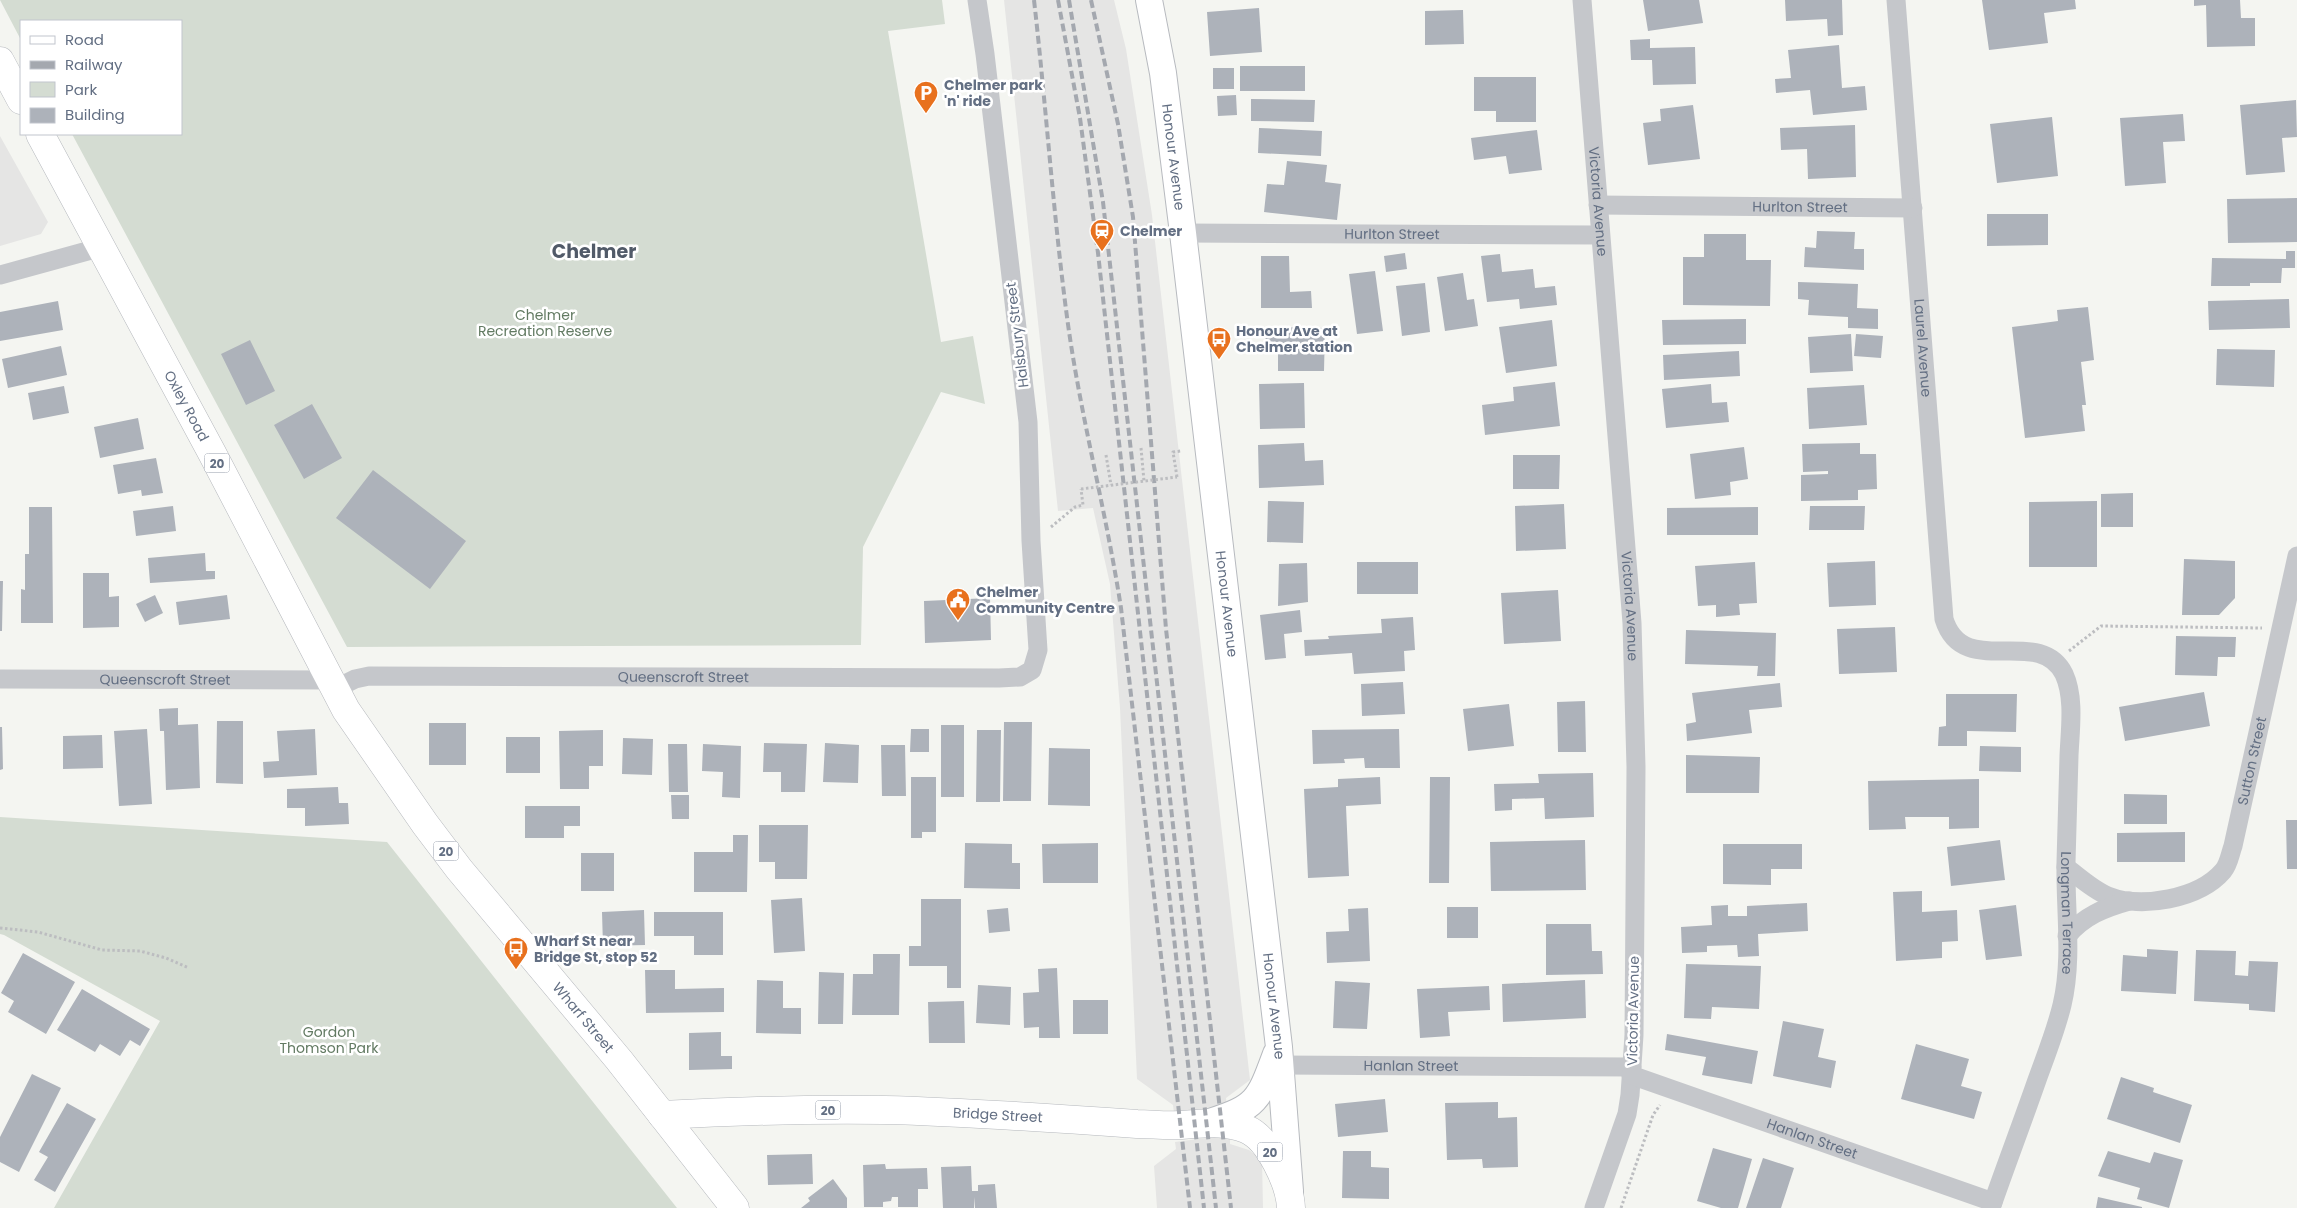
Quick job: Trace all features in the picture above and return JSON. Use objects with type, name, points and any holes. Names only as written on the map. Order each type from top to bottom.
[{"type":"main road","name":"Honour Avenue","points":[[1148,0],[1163,73],[1183,233],[1279,1056],[1290,1204]]},
{"type":"main road","points":[[0,61],[20,98]]},
{"type":"main road","name":"Oxley Road","points":[[41,135],[102,247],[333,684]]},
{"type":"main road","name":"Wharf Street","points":[[333,684],[369,745],[453,861],[579,1011],[735,1208]]},
{"type":"main road","points":[[1210,1122],[1240,1111],[1256,1100],[1279,1056]]},
{"type":"main road","name":"Bridge Street","points":[[662,1115],[860,1110],[957,1112],[1162,1125],[1210,1122],[1239,1127],[1260,1137],[1270,1152],[1290,1204]]},
{"type":"street","name":"Halsbury Street","points":[[977,0],[1028,422],[1031,542],[1038,650],[1032,670]]},
{"type":"street","name":"Victoria Avenue","points":[[1582,0],[1632,623],[1635,694],[1632,1071],[1627,1114],[1594,1208]]},
{"type":"street","name":"Laurel Avenue","points":[[1896,0],[1943,614],[1949,631],[1960,644],[1980,651],[2037,653],[2056,663]]},
{"type":"street","name":"Hurlton Street","points":[[1598,205],[1912,208]]},
{"type":"street","name":"Hurlton Street","points":[[1183,233],[1600,235]]},
{"type":"street","points":[[0,275],[102,247]]},
{"type":"street","name":"Sutton Street","points":[[2066,868],[2103,893],[2118,899],[2166,900],[2183,895],[2214,879],[2227,866],[2297,556]]},
{"type":"street","name":"Longman Terrace","points":[[1992,1205],[2062,1006],[2066,978],[2066,868],[2070,705],[2067,682],[2056,663]]},
{"type":"street","name":"Queenscroft Street","points":[[0,679],[333,684],[369,676],[999,678],[1020,677],[1032,670]]},
{"type":"street","name":"Sutton Street","points":[[2067,936],[2080,923],[2099,911],[2135,900]]},
{"type":"street","name":"Hanlan Street","points":[[1279,1056],[1632,1071],[1992,1205]]},
{"type":"path","points":[[1141,448],[1144,481]]},
{"type":"path","points":[[1050,528],[1075,507],[1084,505],[1082,489],[1177,477],[1173,452],[1182,451]]},
{"type":"path","points":[[1106,455],[1111,485]]},
{"type":"path","points":[[2056,663],[2101,626],[2280,628]]},
{"type":"path","points":[[0,928],[38,932],[102,950],[140,951],[166,958],[189,968]]},
{"type":"path","points":[[1620,1208],[1653,1114],[1660,1105],[1657,1100]]},
{"type":"shaded area","points":[[1004,0],[1114,0],[1126,49],[1152,215],[1250,1080],[1226,1098],[1227,1106],[1174,1113],[1173,1105],[1137,1079],[1120,708],[1110,584],[1093,508],[1058,511]]},
{"type":"shaded area","points":[[0,136],[48,222],[41,234],[0,246]]},
{"type":"shaded area","points":[[1230,1135],[1230,1144],[1249,1150],[1262,1160],[1263,1208],[1157,1208],[1154,1166],[1176,1149],[1175,1142]]},
{"type":"green space","name":"Chelmer Recreation Reserve","points":[[0,0],[942,0],[945,24],[888,31],[941,342],[973,336],[985,404],[941,392],[863,547],[861,645],[347,647],[73,135],[182,135],[182,20],[20,20],[20,38]]},
{"type":"green space","name":"Gordon Thomson Park","points":[[0,817],[387,842],[677,1208],[54,1208],[160,1021],[0,934]]},
{"type":"building","points":[[1643,0],[1699,0],[1703,23],[1648,31]]},
{"type":"building","points":[[1785,0],[1842,0],[1843,35],[1828,36],[1827,19],[1786,21]]},
{"type":"building","points":[[1982,0],[2075,0],[2076,9],[2044,13],[2048,43],[1989,50]]},
{"type":"building","points":[[2194,0],[2240,0],[2241,18],[2255,18],[2255,46],[2207,47],[2206,5],[2194,6]]},
{"type":"building","points":[[1259,8],[1262,52],[1210,56],[1207,12]]},
{"type":"building","points":[[1463,10],[1464,44],[1425,45],[1425,11]]},
{"type":"building","points":[[1650,39],[1650,48],[1695,47],[1696,84],[1653,85],[1652,60],[1631,60],[1630,40]]},
{"type":"building","points":[[1839,45],[1842,88],[1865,86],[1867,110],[1813,115],[1810,90],[1776,93],[1775,79],[1791,78],[1788,50]]},
{"type":"building","points":[[1240,66],[1305,66],[1305,91],[1240,91]]},
{"type":"building","points":[[1213,68],[1234,68],[1234,89],[1213,89]]},
{"type":"building","points":[[1474,77],[1536,77],[1536,122],[1496,122],[1496,111],[1474,111]]},
{"type":"building","points":[[1236,95],[1237,115],[1218,116],[1217,96]]},
{"type":"building","points":[[1251,99],[1315,100],[1314,122],[1251,121]]},
{"type":"building","points":[[2296,100],[2297,137],[2282,138],[2285,172],[2246,175],[2240,105]]},
{"type":"building","points":[[1693,105],[1700,159],[1648,165],[1643,123],[1661,121],[1660,109]]},
{"type":"building","points":[[2183,114],[2185,141],[2163,142],[2166,183],[2125,186],[2120,118]]},
{"type":"building","points":[[2052,117],[2058,176],[1997,183],[1990,124]]},
{"type":"building","points":[[1855,125],[1856,177],[1808,179],[1807,149],[1781,150],[1780,128]]},
{"type":"building","points":[[1259,128],[1322,131],[1321,156],[1258,153]]},
{"type":"building","points":[[1537,130],[1542,170],[1509,174],[1506,156],[1474,160],[1471,138]]},
{"type":"building","points":[[1287,161],[1327,165],[1325,182],[1341,184],[1337,220],[1264,212],[1267,184],[1284,185]]},
{"type":"building","points":[[2297,198],[2297,242],[2228,243],[2227,199]]},
{"type":"building","points":[[1987,214],[2048,214],[2048,245],[1987,246]]},
{"type":"building","points":[[1817,231],[1855,232],[1854,249],[1864,249],[1864,270],[1804,267],[1805,247],[1816,248]]},
{"type":"building","points":[[1704,234],[1746,234],[1746,260],[1771,260],[1770,306],[1683,305],[1683,257],[1704,257]]},
{"type":"building","points":[[2286,251],[2295,251],[2295,268],[2282,268],[2281,283],[2250,283],[2250,286],[2211,286],[2212,258],[2286,259]]},
{"type":"building","points":[[1405,253],[1407,269],[1386,272],[1384,256]]},
{"type":"building","points":[[1500,254],[1502,272],[1533,269],[1535,288],[1555,286],[1557,305],[1520,309],[1519,299],[1487,302],[1481,256]]},
{"type":"building","points":[[1261,256],[1289,256],[1290,292],[1311,291],[1312,308],[1261,308]]},
{"type":"building","points":[[1375,271],[1383,331],[1357,334],[1349,274]]},
{"type":"building","points":[[1463,273],[1467,300],[1474,299],[1478,326],[1445,331],[1437,277]]},
{"type":"building","points":[[1798,282],[1858,284],[1857,308],[1878,309],[1878,329],[1848,328],[1848,317],[1808,315],[1809,300],[1798,299]]},
{"type":"building","points":[[1425,283],[1430,332],[1402,336],[1396,286]]},
{"type":"building","points":[[2289,299],[2290,328],[2209,330],[2208,301]]},
{"type":"building","points":[[58,301],[63,330],[0,341],[0,312]]},
{"type":"building","points":[[2088,307],[2094,360],[2081,362],[2086,405],[2082,405],[2085,431],[2025,438],[2012,327],[2058,321],[2057,310]]},
{"type":"building","points":[[1746,319],[1746,344],[1663,345],[1662,320]]},
{"type":"building","points":[[1552,320],[1557,366],[1506,373],[1499,327]]},
{"type":"building","points":[[1266,327],[1325,328],[1324,371],[1278,371],[1278,354],[1265,354]]},
{"type":"building","points":[[1851,334],[1853,371],[1810,373],[1808,337]]},
{"type":"building","points":[[1856,334],[1883,336],[1881,358],[1854,356]]},
{"type":"building","points":[[250,340],[275,391],[246,405],[221,354]]},
{"type":"building","points":[[61,346],[67,375],[8,388],[2,359]]},
{"type":"building","points":[[2217,349],[2275,350],[2274,387],[2216,385]]},
{"type":"building","points":[[1739,351],[1740,376],[1664,380],[1663,355]]},
{"type":"building","points":[[1555,382],[1560,426],[1485,435],[1482,405],[1514,401],[1513,387]]},
{"type":"building","points":[[1304,383],[1305,428],[1260,429],[1259,384]]},
{"type":"building","points":[[1711,384],[1712,403],[1727,402],[1729,422],[1666,428],[1662,389]]},
{"type":"building","points":[[1864,385],[1867,425],[1809,429],[1807,388]]},
{"type":"building","points":[[64,386],[69,413],[33,420],[28,393]]},
{"type":"building","points":[[312,404],[342,458],[304,479],[274,425]]},
{"type":"building","points":[[138,418],[144,449],[100,458],[94,427]]},
{"type":"building","points":[[1304,443],[1305,461],[1323,460],[1324,485],[1259,488],[1258,445]]},
{"type":"building","points":[[1860,443],[1860,454],[1876,454],[1877,489],[1858,490],[1858,500],[1801,501],[1801,475],[1828,474],[1828,471],[1803,472],[1802,444]]},
{"type":"building","points":[[1744,447],[1748,479],[1730,482],[1731,495],[1695,499],[1690,454]]},
{"type":"building","points":[[1513,455],[1560,455],[1559,489],[1513,489]]},
{"type":"building","points":[[156,458],[163,493],[142,496],[141,490],[118,494],[113,465]]},
{"type":"building","points":[[373,470],[466,541],[430,589],[336,518]]},
{"type":"building","points":[[2133,493],[2133,527],[2101,527],[2101,494]]},
{"type":"building","points":[[1268,501],[1304,502],[1303,543],[1267,542]]},
{"type":"building","points":[[2097,501],[2097,567],[2029,567],[2029,502]]},
{"type":"building","points":[[1564,504],[1566,549],[1516,551],[1515,506]]},
{"type":"building","points":[[173,506],[176,531],[136,536],[133,511]]},
{"type":"building","points":[[1810,506],[1865,506],[1864,530],[1809,530]]},
{"type":"building","points":[[29,507],[52,507],[53,623],[21,623],[21,589],[25,590],[25,554],[29,554]]},
{"type":"building","points":[[1758,507],[1758,535],[1667,535],[1667,508]]},
{"type":"building","points":[[205,553],[206,571],[215,571],[215,579],[150,583],[148,558]]},
{"type":"building","points":[[2184,559],[2235,561],[2235,598],[2219,615],[2182,615]]},
{"type":"building","points":[[1875,561],[1876,605],[1829,607],[1827,563]]},
{"type":"building","points":[[1357,562],[1418,562],[1418,594],[1357,594]]},
{"type":"building","points":[[1755,562],[1757,603],[1739,604],[1740,615],[1716,617],[1716,605],[1698,606],[1695,566]]},
{"type":"building","points":[[1307,563],[1308,602],[1278,606],[1279,564]]},
{"type":"building","points":[[83,573],[109,573],[109,597],[119,596],[119,627],[83,628]]},
{"type":"building","points":[[0,581],[3,581],[2,631],[0,631]]},
{"type":"building","points":[[1558,590],[1561,641],[1504,644],[1501,593]]},
{"type":"building","points":[[155,595],[163,613],[145,622],[136,604]]},
{"type":"building","points":[[227,595],[230,619],[179,625],[176,602]]},
{"type":"building","name":"Chelmer Community Centre","points":[[990,598],[991,640],[925,643],[924,601]]},
{"type":"building","points":[[1300,610],[1302,632],[1284,634],[1286,658],[1265,660],[1260,615]]},
{"type":"building","points":[[1413,617],[1415,650],[1404,651],[1405,671],[1354,674],[1352,653],[1305,656],[1304,640],[1329,639],[1328,636],[1382,633],[1381,619]]},
{"type":"building","points":[[1895,627],[1897,672],[1839,674],[1837,629]]},
{"type":"building","points":[[1686,630],[1776,633],[1775,676],[1757,676],[1758,666],[1685,664]]},
{"type":"building","points":[[2176,636],[2236,637],[2235,657],[2218,657],[2217,676],[2175,675]]},
{"type":"building","points":[[1403,682],[1405,714],[1362,716],[1361,684]]},
{"type":"building","points":[[1780,683],[1782,707],[1749,710],[1752,733],[1687,741],[1686,724],[1696,722],[1692,693]]},
{"type":"building","points":[[2204,692],[2210,726],[2125,741],[2119,707]]},
{"type":"building","points":[[1946,694],[2017,694],[2016,732],[1967,731],[1967,746],[1938,746],[1939,727],[1946,726]]},
{"type":"building","points":[[1585,701],[1586,752],[1558,752],[1557,702]]},
{"type":"building","points":[[1509,704],[1514,746],[1468,751],[1463,709]]},
{"type":"building","points":[[178,708],[178,725],[198,724],[200,788],[166,790],[164,731],[160,731],[159,709]]},
{"type":"building","points":[[217,721],[243,721],[243,784],[216,783]]},
{"type":"building","points":[[1004,722],[1032,722],[1031,801],[1003,801]]},
{"type":"building","points":[[429,723],[466,723],[466,765],[429,765]]},
{"type":"building","points":[[941,725],[964,725],[964,797],[941,797]]},
{"type":"building","points":[[0,727],[2,727],[3,769],[0,770]]},
{"type":"building","points":[[147,729],[152,804],[119,806],[114,731]]},
{"type":"building","points":[[315,729],[317,775],[264,778],[263,762],[279,761],[277,731]]},
{"type":"building","points":[[911,729],[929,729],[929,752],[910,752]]},
{"type":"building","points":[[1399,729],[1400,768],[1365,768],[1364,758],[1344,759],[1345,763],[1313,764],[1312,730]]},
{"type":"building","points":[[603,730],[603,766],[589,766],[589,789],[560,789],[559,731]]},
{"type":"building","points":[[977,730],[1001,730],[1000,802],[976,802]]},
{"type":"building","points":[[102,735],[103,768],[63,769],[63,736]]},
{"type":"building","points":[[506,737],[540,737],[540,773],[506,773]]},
{"type":"building","points":[[623,738],[653,739],[652,775],[622,774]]},
{"type":"building","points":[[764,743],[807,744],[805,792],[781,792],[781,772],[763,772]]},
{"type":"building","points":[[825,743],[859,745],[858,783],[823,782]]},
{"type":"building","points":[[668,744],[687,744],[688,792],[669,792]]},
{"type":"building","points":[[703,744],[741,746],[740,798],[722,797],[723,772],[702,771]]},
{"type":"building","points":[[881,745],[905,745],[906,796],[882,796]]},
{"type":"building","points":[[1980,746],[2021,747],[2021,772],[1979,771]]},
{"type":"building","points":[[1049,748],[1090,749],[1090,806],[1048,805]]},
{"type":"building","points":[[1686,755],[1760,757],[1759,793],[1686,793]]},
{"type":"building","points":[[1593,773],[1594,817],[1545,819],[1544,798],[1512,799],[1512,810],[1495,811],[1494,784],[1539,783],[1538,774]]},
{"type":"building","points":[[911,777],[936,777],[936,832],[922,832],[922,838],[911,838]]},
{"type":"building","points":[[1380,777],[1381,804],[1346,806],[1349,876],[1308,878],[1304,789],[1338,787],[1338,779]]},
{"type":"building","points":[[1430,777],[1450,777],[1449,883],[1429,883]]},
{"type":"building","points":[[1979,779],[1979,828],[1949,829],[1949,817],[1905,817],[1906,829],[1869,830],[1868,781]]},
{"type":"building","points":[[338,787],[339,803],[348,803],[349,824],[305,826],[305,808],[287,808],[287,789]]},
{"type":"building","points":[[2124,794],[2167,795],[2167,824],[2124,824]]},
{"type":"building","points":[[671,795],[689,795],[689,819],[672,819]]},
{"type":"building","points":[[525,806],[580,806],[580,826],[564,826],[564,838],[525,838]]},
{"type":"building","points":[[2286,820],[2297,820],[2297,869],[2287,869]]},
{"type":"building","points":[[759,825],[808,825],[807,879],[775,879],[775,862],[759,862]]},
{"type":"building","points":[[2185,832],[2185,862],[2117,862],[2117,833]]},
{"type":"building","points":[[733,835],[748,835],[747,892],[694,892],[694,852],[733,852]]},
{"type":"building","points":[[1585,840],[1586,890],[1491,891],[1490,842]]},
{"type":"building","points":[[2000,840],[2005,880],[1951,886],[1947,847]]},
{"type":"building","points":[[965,843],[1012,844],[1012,863],[1020,863],[1020,889],[964,888]]},
{"type":"building","points":[[1098,843],[1098,883],[1043,883],[1042,844]]},
{"type":"building","points":[[1723,844],[1802,844],[1802,869],[1771,869],[1771,885],[1723,884]]},
{"type":"building","points":[[581,853],[614,853],[614,891],[581,891]]},
{"type":"building","points":[[1922,891],[1922,912],[1957,910],[1958,941],[1942,942],[1942,958],[1896,961],[1893,892]]},
{"type":"building","points":[[802,898],[805,951],[774,953],[771,900]]},
{"type":"building","points":[[921,899],[961,899],[961,988],[947,988],[947,966],[909,966],[909,946],[921,946]]},
{"type":"building","points":[[1807,903],[1808,931],[1758,934],[1759,956],[1738,957],[1737,945],[1707,946],[1707,952],[1682,953],[1681,927],[1712,925],[1711,906],[1728,905],[1728,916],[1747,916],[1747,906]]},
{"type":"building","points":[[2016,905],[2022,956],[1986,960],[1979,910]]},
{"type":"building","points":[[1447,907],[1478,907],[1478,938],[1447,938]]},
{"type":"building","points":[[1008,908],[1010,931],[989,933],[987,910]]},
{"type":"building","points":[[1368,908],[1370,961],[1327,963],[1326,932],[1349,931],[1348,909]]},
{"type":"building","points":[[644,910],[645,945],[603,946],[602,912]]},
{"type":"building","points":[[654,912],[723,912],[723,955],[694,955],[694,936],[654,936]]},
{"type":"building","points":[[1546,924],[1591,924],[1592,951],[1602,951],[1603,974],[1546,975]]},
{"type":"building","points":[[2147,949],[2178,951],[2176,994],[2121,991],[2123,955],[2147,957]]},
{"type":"building","points":[[2196,950],[2236,951],[2235,975],[2248,976],[2249,961],[2278,962],[2275,1012],[2249,1010],[2249,1004],[2194,1001]]},
{"type":"building","points":[[23,953],[75,982],[46,1034],[8,1012],[14,1001],[1,993]]},
{"type":"building","points":[[873,954],[900,954],[899,1015],[852,1015],[853,974],[873,974]]},
{"type":"building","points":[[1686,964],[1761,966],[1759,1009],[1712,1007],[1711,1019],[1684,1018]]},
{"type":"building","points":[[1057,968],[1060,1038],[1039,1038],[1039,1027],[1024,1028],[1023,993],[1039,992],[1038,969]]},
{"type":"building","points":[[645,970],[675,970],[675,989],[724,988],[724,1012],[646,1013]]},
{"type":"building","points":[[819,972],[844,973],[843,1024],[818,1024]]},
{"type":"building","points":[[757,980],[783,981],[783,1008],[801,1008],[801,1034],[756,1033]]},
{"type":"building","points":[[1585,980],[1586,1018],[1503,1022],[1502,984]]},
{"type":"building","points":[[1335,981],[1370,983],[1367,1029],[1333,1028]]},
{"type":"building","points":[[978,985],[1011,987],[1010,1025],[976,1023]]},
{"type":"building","points":[[1489,986],[1490,1010],[1448,1012],[1450,1036],[1420,1038],[1417,989]]},
{"type":"building","points":[[82,989],[150,1029],[140,1046],[130,1040],[120,1056],[100,1044],[95,1052],[57,1030]]},
{"type":"building","points":[[1073,1000],[1108,1000],[1108,1034],[1073,1034]]},
{"type":"building","points":[[964,1001],[965,1043],[929,1043],[928,1002]]},
{"type":"building","points":[[1783,1021],[1824,1029],[1818,1057],[1836,1061],[1831,1088],[1773,1076]]},
{"type":"building","points":[[721,1032],[721,1056],[732,1056],[732,1069],[689,1070],[689,1033]]},
{"type":"building","points":[[1667,1034],[1758,1051],[1752,1084],[1702,1075],[1706,1057],[1665,1050]]},
{"type":"building","points":[[1916,1044],[1969,1059],[1961,1086],[1982,1092],[1974,1119],[1901,1099]]},
{"type":"building","points":[[32,1074],[61,1088],[19,1172],[0,1162],[0,1137]]},
{"type":"building","points":[[2121,1077],[2154,1088],[2153,1092],[2192,1105],[2180,1143],[2107,1119]]},
{"type":"building","points":[[1385,1099],[1388,1132],[1338,1137],[1335,1104]]},
{"type":"building","points":[[1498,1102],[1498,1118],[1517,1117],[1518,1167],[1483,1168],[1482,1159],[1447,1160],[1445,1103]]},
{"type":"building","points":[[67,1103],[96,1119],[55,1192],[34,1180],[48,1157],[39,1152]]},
{"type":"building","points":[[1713,1148],[1752,1159],[1738,1208],[1721,1208],[1697,1201]]},
{"type":"building","points":[[1343,1151],[1371,1151],[1371,1167],[1389,1168],[1389,1199],[1342,1198]]},
{"type":"building","points":[[2108,1151],[2150,1163],[2154,1152],[2183,1160],[2169,1208],[2137,1199],[2140,1188],[2098,1176]]},
{"type":"building","points":[[812,1154],[813,1184],[768,1185],[767,1155]]},
{"type":"building","points":[[1763,1158],[1794,1168],[1781,1208],[1746,1208]]},
{"type":"building","points":[[885,1164],[886,1169],[927,1168],[928,1189],[918,1189],[918,1207],[898,1207],[898,1197],[892,1197],[891,1201],[883,1202],[883,1207],[864,1207],[863,1165]]},
{"type":"building","points":[[971,1166],[972,1191],[978,1191],[978,1185],[995,1184],[997,1208],[975,1208],[975,1197],[974,1208],[943,1208],[941,1167]]},
{"type":"building","points":[[833,1179],[847,1198],[847,1208],[801,1208],[810,1201],[808,1198]]},
{"type":"building","points":[[2098,1197],[2142,1207],[2142,1208],[2096,1208]]},
{"type":"railway","points":[[1034,0],[1058,238],[1072,354],[1121,608],[1190,1208]]},
{"type":"railway","points":[[1058,0],[1080,118],[1098,253],[1204,1208]]},
{"type":"railway","points":[[1069,0],[1103,202],[1216,1208]]},
{"type":"railway","points":[[1091,0],[1118,124],[1133,217],[1166,629],[1231,1208]]},
{"type":"place","name":"Chelmer park 'n' ride","points":[[926,114]]},
{"type":"place","name":"Chelmer","points":[[1102,252]]},
{"type":"place","name":"Honour Ave at Chelmer station","points":[[1219,360]]},
{"type":"place","name":"Chelmer Community Centre","points":[[958,621]]},
{"type":"place","name":"Wharf St near Bridge St, stop 52","points":[[516,970]]},
{"type":"district","name":"Chelmer","points":[[594,251]]}]
